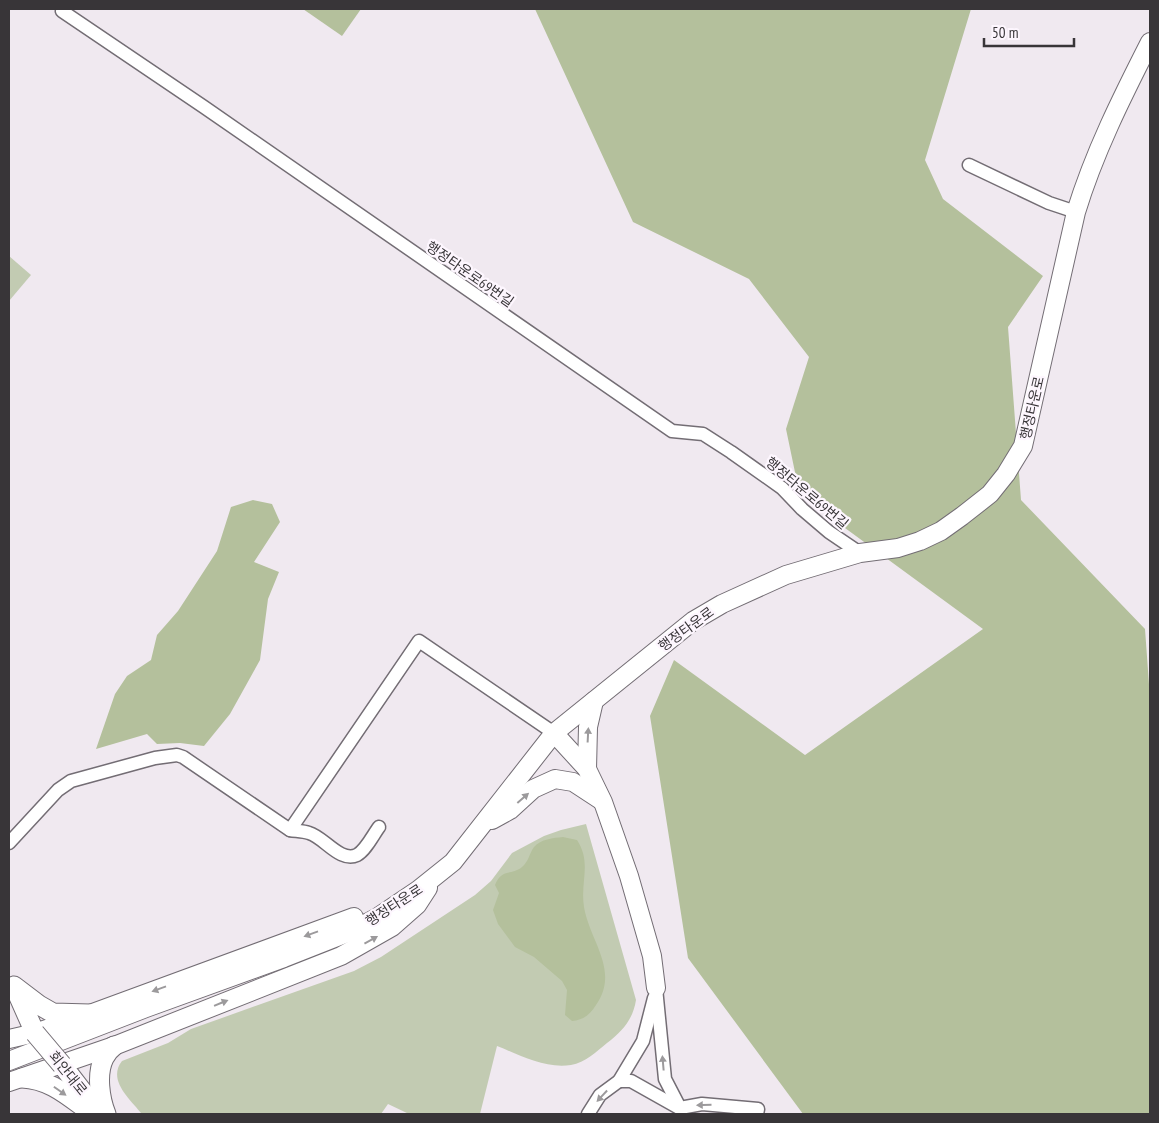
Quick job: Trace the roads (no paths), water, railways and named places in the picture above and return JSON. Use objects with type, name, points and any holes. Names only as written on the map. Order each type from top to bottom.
[{"type":"main road","points":[[11,983],[39,1005],[53,1013],[89,1022]]},
{"type":"main road","name":"회안대로","points":[[11,983],[35,1033]]},
{"type":"main road","name":"회안대로","points":[[9,1009],[35,1033],[62,1064],[100,1114]]},
{"type":"main road","points":[[106,1114],[100,1091],[101,1065],[104,1057],[114,1046]]},
{"type":"main road","points":[[16,1080],[35,1078],[44,1081],[93,1114]]},
{"type":"street","name":"행정타운로69번길","points":[[62,11],[672,431],[703,434],[732,452],[782,488],[802,509],[829,532],[860,554]]},
{"type":"street","name":"행정타운로","points":[[435,877],[453,862],[554,733],[693,621],[722,604],[786,575],[860,554],[898,548],[920,541],[941,531],[990,494],[1006,474],[1022,446],[1076,212],[1086,178],[1150,42]]},
{"type":"street","points":[[969,165],[1049,203],[1076,212]]},
{"type":"street","points":[[290,830],[418,642],[554,733],[587,769],[603,802],[629,876],[652,956],[665,1079],[681,1111]]},
{"type":"street","points":[[587,769],[588,727],[594,701]]},
{"type":"street","points":[[9,843],[58,790],[71,781],[170,755],[183,757],[290,830],[310,833],[342,854],[348,856],[356,855],[379,827]]},
{"type":"street","points":[[483,825],[510,810],[533,789],[555,779],[573,782],[603,802]]},
{"type":"street","points":[[11,1060],[89,1022],[335,925],[390,901],[435,877]]},
{"type":"street","points":[[16,1080],[114,1046],[341,956],[392,927],[405,917],[417,905],[435,877]]},
{"type":"street","points":[[588,1114],[600,1096],[618,1081],[643,1041],[656,988]]},
{"type":"street","points":[[9,1039],[89,1022]]},
{"type":"street","points":[[618,1081],[631,1081],[681,1111],[702,1104],[758,1109],[757,1114]]}]
